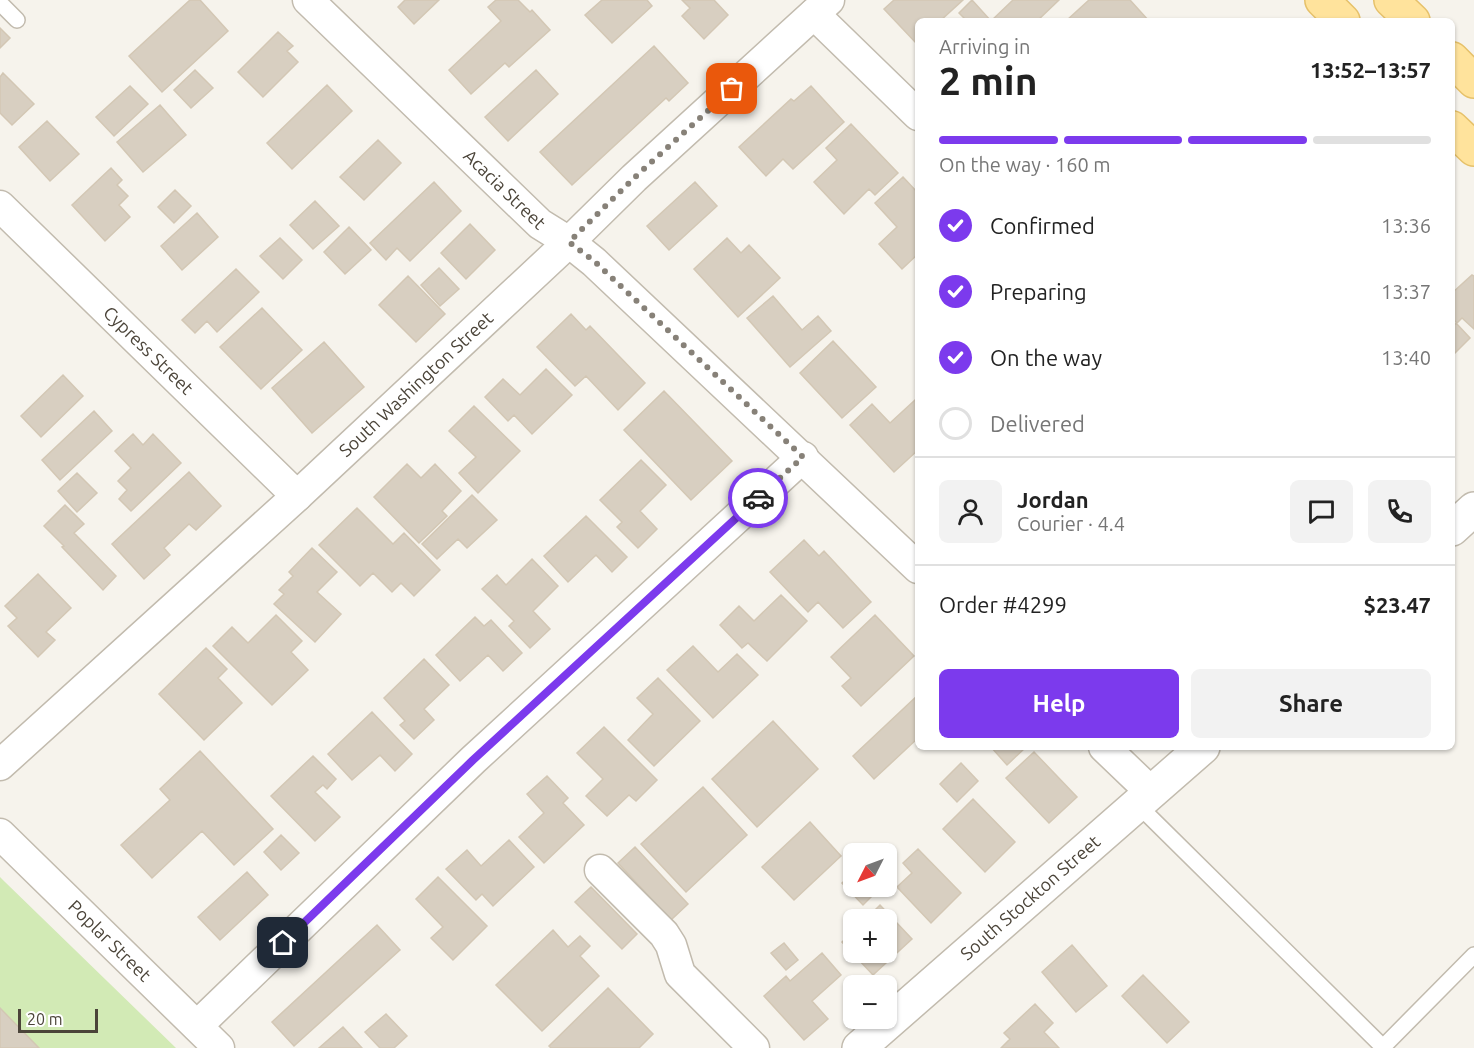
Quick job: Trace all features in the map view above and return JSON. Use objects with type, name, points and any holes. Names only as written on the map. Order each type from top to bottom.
[{"type":"main road","points":[[1322,0],[1340,18]]},
{"type":"main road","points":[[1391,0],[1410,18]]},
{"type":"main road","points":[[1455,62],[1474,81]]},
{"type":"main road","points":[[1455,131],[1474,149]]},
{"type":"street","name":"Acacia Street","points":[[308,0],[540,224],[594,261],[915,565]]},
{"type":"street","name":"South Washington Street","points":[[0,765],[297,496],[569,242],[634,178],[821,7]]},
{"type":"street","points":[[821,7],[915,112]]},
{"type":"street","name":"Cypress Street","points":[[0,206],[297,496]]},
{"type":"street","points":[[197,1026],[473,760],[803,457]]},
{"type":"street","points":[[1455,526],[1474,509]]},
{"type":"street","points":[[1106,750],[1144,798]]},
{"type":"street","name":"South Stockton Street","points":[[859,1048],[1200,750]]},
{"type":"street","name":"Poplar Street","points":[[0,834],[219,1048]]},
{"type":"street","points":[[600,870],[664,934],[671,945],[680,974],[754,1048]]},
{"type":"lane","points":[[0,3],[17,20]]},
{"type":"lane","points":[[1144,798],[1383,1047],[1474,955]]},
{"type":"green space","points":[[0,877],[5,882],[176,1048],[0,1048]]},
{"type":"building","points":[[190,0],[200,0],[228,31],[162,92],[129,56]]},
{"type":"building","points":[[405,0],[439,0],[414,24],[398,7]]},
{"type":"building","points":[[496,0],[518,0],[530,12],[532,10],[550,30],[509,67],[505,63],[471,94],[449,70],[501,21],[488,7]]},
{"type":"building","points":[[602,0],[647,0],[652,6],[612,43],[585,15]]},
{"type":"building","points":[[682,0],[714,0],[728,15],[704,39],[682,16],[690,8]]},
{"type":"building","points":[[894,0],[963,0],[943,18],[915,18],[915,42],[884,9]]},
{"type":"building","points":[[972,0],[988,18],[964,18],[959,13]]},
{"type":"building","points":[[1013,0],[1059,0],[1040,18],[994,18]]},
{"type":"building","points":[[1089,0],[1130,0],[1146,18],[1069,18]]},
{"type":"building","points":[[0,28],[10,38],[0,48]]},
{"type":"building","points":[[278,32],[293,46],[287,51],[298,62],[263,97],[238,72]]},
{"type":"building","points":[[654,46],[688,83],[669,101],[666,98],[572,185],[540,152]]},
{"type":"building","points":[[195,70],[213,88],[191,108],[174,90]]},
{"type":"building","points":[[536,70],[558,94],[508,141],[485,117]]},
{"type":"building","points":[[3,73],[34,104],[12,125],[0,113],[0,77]]},
{"type":"building","points":[[327,85],[352,111],[292,169],[267,143]]},
{"type":"building","points":[[130,86],[148,104],[114,136],[96,117]]},
{"type":"building","points":[[811,86],[844,122],[793,169],[783,159],[766,176],[739,147],[791,99],[794,101]]},
{"type":"building","points":[[160,105],[186,135],[143,172],[117,142]]},
{"type":"building","points":[[47,121],[79,154],[50,181],[19,147]]},
{"type":"building","points":[[851,124],[898,173],[875,195],[869,189],[844,214],[814,182],[837,160],[826,148]]},
{"type":"building","points":[[378,140],[401,163],[364,200],[340,177]]},
{"type":"building","points":[[111,168],[122,180],[117,185],[128,196],[119,205],[130,217],[105,241],[72,205]]},
{"type":"building","points":[[903,177],[915,190],[915,257],[902,269],[879,244],[897,227],[875,203]]},
{"type":"building","points":[[434,182],[461,211],[410,261],[397,248],[386,260],[370,243]]},
{"type":"building","points":[[695,182],[717,206],[669,250],[647,226]]},
{"type":"building","points":[[175,190],[191,206],[174,223],[158,207]]},
{"type":"building","points":[[315,201],[339,226],[313,249],[290,225]]},
{"type":"building","points":[[197,213],[218,237],[182,270],[161,246]]},
{"type":"building","points":[[470,224],[495,250],[466,279],[441,253]]},
{"type":"building","points":[[349,227],[371,250],[345,274],[324,252]]},
{"type":"building","points":[[280,238],[302,260],[283,279],[260,256]]},
{"type":"building","points":[[727,238],[741,253],[749,245],[780,278],[738,317],[694,269]]},
{"type":"building","points":[[439,268],[459,289],[440,306],[421,285]]},
{"type":"building","points":[[236,269],[259,292],[217,332],[207,321],[195,333],[182,320]]},
{"type":"building","points":[[1472,275],[1474,276],[1474,329],[1462,318],[1457,323],[1455,321],[1455,290]]},
{"type":"building","points":[[408,276],[445,314],[416,342],[379,305]]},
{"type":"building","points":[[773,296],[802,330],[818,316],[831,331],[790,367],[747,318]]},
{"type":"building","points":[[262,308],[302,350],[261,389],[220,347]]},
{"type":"building","points":[[571,314],[586,330],[590,326],[645,383],[618,410],[586,376],[575,386],[537,347]]},
{"type":"building","points":[[1455,324],[1470,338],[1455,353]]},
{"type":"building","points":[[833,341],[876,387],[842,418],[800,373]]},
{"type":"building","points":[[324,342],[364,387],[312,433],[272,388]]},
{"type":"building","points":[[546,369],[572,395],[532,434],[514,415],[508,421],[485,397],[503,379],[520,395]]},
{"type":"building","points":[[63,375],[83,396],[41,437],[21,416]]},
{"type":"building","points":[[664,391],[732,461],[691,500],[624,430]]},
{"type":"building","points":[[915,400],[915,453],[894,472],[850,425],[872,404],[890,423]]},
{"type":"building","points":[[474,406],[520,451],[478,493],[459,473],[476,457],[449,431]]},
{"type":"building","points":[[94,411],[112,431],[60,480],[42,460]]},
{"type":"building","points":[[133,434],[143,445],[153,434],[181,463],[131,511],[119,499],[127,490],[118,481],[131,468],[115,451]]},
{"type":"building","points":[[641,460],[666,485],[640,511],[657,529],[638,548],[617,527],[622,522],[600,500]]},
{"type":"building","points":[[407,464],[421,478],[435,464],[461,491],[442,511],[447,516],[419,543],[374,497]]},
{"type":"building","points":[[189,472],[221,506],[196,530],[189,524],[164,548],[170,555],[144,579],[112,544]]},
{"type":"building","points":[[77,473],[97,493],[77,512],[58,491]]},
{"type":"building","points":[[472,495],[497,520],[467,548],[458,539],[437,559],[422,544]]},
{"type":"building","points":[[65,505],[84,524],[74,533],[116,576],[103,590],[44,526]]},
{"type":"building","points":[[357,508],[393,544],[404,533],[440,570],[414,596],[401,583],[392,592],[373,573],[360,586],[319,545]]},
{"type":"building","points":[[586,516],[627,557],[612,572],[596,555],[568,582],[544,556]]},
{"type":"building","points":[[804,540],[819,556],[824,551],[871,602],[843,628],[818,602],[808,612],[770,572]]},
{"type":"building","points":[[312,548],[337,572],[317,592],[341,614],[315,642],[274,604],[284,594],[279,590],[293,576],[289,572]]},
{"type":"building","points":[[532,559],[558,586],[533,611],[550,629],[530,648],[509,626],[514,621],[482,589],[497,575],[506,585]]},
{"type":"building","points":[[38,574],[71,608],[46,632],[55,640],[38,657],[8,626],[17,618],[5,606]]},
{"type":"building","points":[[781,595],[807,621],[767,661],[748,643],[742,648],[720,625],[739,606],[754,621]]},
{"type":"building","points":[[276,615],[302,641],[291,652],[308,670],[272,705],[213,646],[232,627],[248,643]]},
{"type":"building","points":[[875,615],[914,656],[861,706],[842,686],[851,678],[831,657]]},
{"type":"building","points":[[475,617],[484,626],[491,620],[522,653],[503,671],[488,655],[460,681],[436,655]]},
{"type":"building","points":[[693,646],[718,672],[737,654],[758,675],[713,718],[667,670]]},
{"type":"building","points":[[206,648],[227,669],[218,678],[242,703],[204,740],[159,694]]},
{"type":"building","points":[[424,659],[449,685],[424,709],[434,720],[414,739],[400,725],[405,721],[384,698]]},
{"type":"building","points":[[658,678],[700,721],[654,766],[628,740],[653,714],[637,698]]},
{"type":"building","points":[[915,698],[915,741],[874,779],[853,756]]},
{"type":"building","points":[[372,712],[412,754],[395,771],[380,755],[352,780],[328,754]]},
{"type":"building","points":[[773,721],[818,769],[757,827],[712,779]]},
{"type":"building","points":[[604,727],[657,780],[636,801],[629,795],[607,816],[586,796],[603,779],[577,753]]},
{"type":"building","points":[[994,750],[1023,750],[1007,765]]},
{"type":"building","points":[[200,751],[273,829],[234,865],[202,831],[152,878],[121,845],[170,800],[160,789]]},
{"type":"building","points":[[1034,752],[1077,797],[1049,823],[1006,778]]},
{"type":"building","points":[[313,756],[336,779],[327,789],[323,785],[315,792],[340,817],[315,841],[271,796]]},
{"type":"building","points":[[961,763],[978,781],[957,802],[940,784]]},
{"type":"building","points":[[547,776],[568,798],[563,803],[584,825],[544,863],[519,837],[544,813],[527,794]]},
{"type":"building","points":[[703,787],[747,835],[686,892],[641,844]]},
{"type":"building","points":[[973,799],[1015,842],[985,872],[943,829]]},
{"type":"building","points":[[810,822],[841,856],[794,900],[762,867]]},
{"type":"building","points":[[281,835],[299,853],[281,870],[264,852]]},
{"type":"building","points":[[509,840],[534,867],[493,906],[482,894],[476,900],[446,869],[467,850],[481,866]]},
{"type":"building","points":[[635,847],[688,904],[671,920],[618,863]]},
{"type":"building","points":[[918,849],[961,893],[931,923],[897,887],[912,873],[903,863]]},
{"type":"building","points":[[247,872],[268,895],[220,940],[198,917]]},
{"type":"building","points":[[438,877],[487,926],[453,960],[431,938],[443,927],[416,899]]},
{"type":"building","points":[[591,887],[637,934],[622,949],[575,902]]},
{"type":"building","points":[[855,897],[871,897],[863,905]]},
{"type":"building","points":[[897,923],[912,939],[897,953]]},
{"type":"building","points":[[377,925],[400,950],[294,1046],[272,1022]]},
{"type":"building","points":[[553,930],[568,947],[580,936],[590,946],[580,956],[599,976],[542,1031],[496,985]]},
{"type":"building","points":[[784,943],[798,960],[786,970],[771,953]]},
{"type":"building","points":[[1072,945],[1107,986],[1076,1012],[1042,972]]},
{"type":"building","points":[[822,953],[841,975],[812,1001],[828,1019],[804,1040],[764,996],[786,976],[790,981]]},
{"type":"building","points":[[862,963],[886,963],[873,975]]},
{"type":"building","points":[[1143,975],[1189,1022],[1167,1043],[1122,996]]},
{"type":"building","points":[[608,988],[653,1034],[639,1048],[551,1048],[549,1046]]},
{"type":"building","points":[[1035,1004],[1053,1023],[1044,1032],[1059,1048],[1001,1048],[1010,1039],[1004,1033]]},
{"type":"building","points":[[0,1008],[39,1048],[0,1048]]},
{"type":"building","points":[[386,1014],[407,1036],[394,1048],[380,1048],[365,1032]]},
{"type":"building","points":[[343,1027],[362,1048],[319,1048]]},
{"type":"way so far","points":[[732,89],[634,178],[569,242],[594,261],[803,457],[758,498]]},
{"type":"route","points":[[283,943],[473,760],[758,498]]}]
